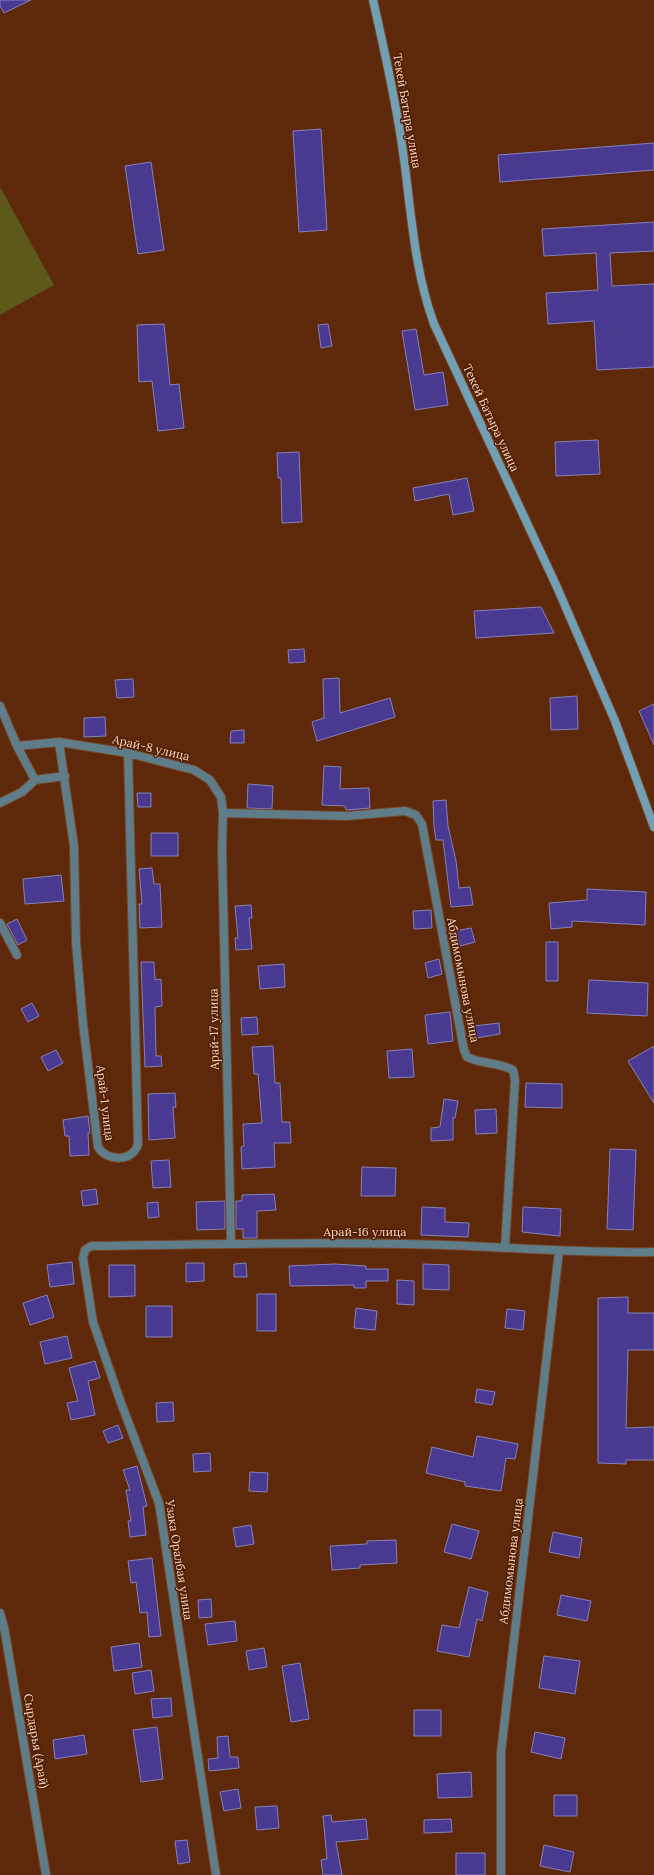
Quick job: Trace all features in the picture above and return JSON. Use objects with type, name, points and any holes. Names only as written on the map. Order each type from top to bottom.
[{"type":"street","name":"Текей Батыра улица","points":[[373,0],[384,46],[402,144],[418,268],[424,298],[434,324],[556,585],[614,721],[654,827]]},
{"type":"street","points":[[0,706],[17,746],[35,780]]},
{"type":"street","name":"Арай-8 улица","points":[[17,746],[60,742],[128,753],[194,770],[210,780],[221,797],[223,813]]},
{"type":"street","name":"Арай-1 улица","points":[[60,742],[74,846],[76,942],[83,1024],[98,1147],[102,1154],[116,1159],[131,1154],[136,1150],[138,1144],[128,753]]},
{"type":"street","points":[[0,803],[22,792],[35,780],[65,776]]},
{"type":"street","name":"Абдимомынова улица","points":[[223,813],[346,816],[405,811],[416,815],[422,824],[464,1050],[467,1057],[474,1060],[505,1066],[513,1070],[515,1080],[505,1248]]},
{"type":"street","name":"Арай-17 улица","points":[[223,813],[222,849],[231,1243]]},
{"type":"street","points":[[0,923],[17,955]]},
{"type":"street","name":"Арай-16 улица","points":[[83,1258],[85,1250],[91,1246],[231,1243],[406,1244],[559,1252],[654,1252]]},
{"type":"street","name":"Абдимомынова улица","points":[[501,1875],[501,1752],[559,1252]]},
{"type":"street","name":"Узака Оралбая улица","points":[[83,1258],[93,1322],[121,1403],[159,1503],[216,1875]]},
{"type":"street","name":"Сырдарья (Арай)","points":[[0,1613],[7,1642],[46,1875]]},
{"type":"shaded area","points":[[0,187],[54,285],[0,315]]},
{"type":"building","points":[[0,0],[31,0],[4,13],[0,6]]},
{"type":"building","points":[[321,129],[327,230],[299,232],[293,131]]},
{"type":"building","points":[[654,143],[654,170],[500,182],[498,155]]},
{"type":"building","points":[[151,162],[164,250],[138,254],[125,166]]},
{"type":"building","points":[[654,222],[654,251],[610,253],[612,286],[654,284],[654,367],[597,370],[594,321],[548,324],[546,293],[598,290],[596,253],[544,256],[542,229]]},
{"type":"building","points":[[164,324],[170,385],[179,384],[184,428],[158,431],[152,381],[139,382],[137,325]]},
{"type":"building","points":[[328,324],[332,346],[321,348],[318,325]]},
{"type":"building","points":[[416,329],[424,375],[443,372],[448,405],[415,410],[402,331]]},
{"type":"building","points":[[598,440],[600,474],[556,476],[555,442]]},
{"type":"building","points":[[299,452],[302,522],[282,523],[281,478],[278,478],[277,453]]},
{"type":"building","points":[[467,478],[474,511],[453,515],[449,494],[415,501],[413,488]]},
{"type":"building","points":[[541,607],[554,633],[476,638],[474,611]]},
{"type":"building","points":[[304,649],[305,662],[289,663],[288,650]]},
{"type":"building","points":[[339,678],[340,713],[390,698],[395,717],[317,741],[312,722],[324,718],[323,679]]},
{"type":"building","points":[[133,679],[134,697],[117,698],[115,680]]},
{"type":"building","points":[[577,696],[578,729],[551,730],[550,698]]},
{"type":"building","points":[[654,704],[654,745],[639,711]]},
{"type":"building","points":[[105,717],[106,736],[84,737],[84,718]]},
{"type":"building","points":[[244,730],[244,743],[230,743],[231,731]]},
{"type":"building","points":[[324,766],[341,767],[340,789],[369,788],[370,808],[346,810],[345,806],[322,805]]},
{"type":"building","points":[[248,784],[273,786],[272,809],[247,808]]},
{"type":"building","points":[[137,793],[151,793],[151,807],[138,807]]},
{"type":"building","points":[[446,800],[448,826],[456,861],[459,888],[470,887],[473,905],[451,907],[443,840],[436,840],[434,827],[433,801]]},
{"type":"building","points":[[151,833],[178,833],[178,856],[151,856]]},
{"type":"building","points":[[152,868],[154,884],[160,884],[162,927],[140,928],[139,904],[142,904],[139,869]]},
{"type":"building","points":[[61,875],[64,901],[25,904],[23,879]]},
{"type":"building","points":[[587,889],[646,892],[645,925],[572,921],[572,927],[551,929],[549,903],[587,900]]},
{"type":"building","points":[[251,905],[252,918],[249,918],[252,949],[236,950],[235,938],[238,938],[235,906]]},
{"type":"building","points":[[431,910],[432,928],[414,929],[413,911]]},
{"type":"building","points":[[17,919],[27,940],[18,945],[7,924]]},
{"type":"building","points":[[471,928],[475,942],[460,946],[456,931]]},
{"type":"building","points":[[546,942],[558,942],[558,981],[546,981]]},
{"type":"building","points":[[439,959],[442,974],[428,978],[425,963]]},
{"type":"building","points":[[141,962],[154,962],[155,980],[161,979],[162,1006],[155,1007],[156,1056],[161,1056],[162,1066],[145,1067]]},
{"type":"building","points":[[284,964],[285,987],[260,989],[258,966]]},
{"type":"building","points":[[589,980],[648,983],[647,1016],[587,1013]]},
{"type":"building","points":[[32,1003],[39,1016],[28,1022],[21,1009]]},
{"type":"building","points":[[450,1012],[453,1041],[428,1044],[425,1015]]},
{"type":"building","points":[[257,1017],[258,1034],[242,1035],[241,1018]]},
{"type":"building","points":[[499,1023],[500,1034],[476,1038],[474,1026]]},
{"type":"building","points":[[273,1046],[275,1083],[280,1083],[282,1122],[290,1122],[291,1143],[274,1143],[275,1167],[242,1169],[241,1147],[244,1146],[243,1124],[262,1123],[258,1074],[254,1074],[252,1047]]},
{"type":"building","points":[[654,1046],[654,1103],[628,1061]]},
{"type":"building","points":[[412,1049],[414,1077],[389,1078],[387,1051]]},
{"type":"building","points":[[56,1050],[63,1063],[48,1071],[41,1057]]},
{"type":"building","points":[[526,1083],[562,1084],[562,1108],[525,1107]]},
{"type":"building","points":[[175,1093],[176,1107],[173,1107],[175,1138],[149,1140],[148,1094]]},
{"type":"building","points":[[444,1099],[458,1101],[455,1118],[453,1118],[453,1140],[431,1141],[431,1128],[440,1127]]},
{"type":"building","points":[[496,1109],[497,1133],[476,1134],[475,1110]]},
{"type":"building","points":[[88,1116],[90,1133],[88,1133],[89,1155],[70,1156],[69,1136],[65,1136],[63,1120]]},
{"type":"building","points":[[610,1149],[636,1150],[633,1230],[607,1229]]},
{"type":"building","points":[[169,1160],[171,1187],[153,1188],[151,1161]]},
{"type":"building","points":[[362,1167],[396,1168],[395,1196],[361,1196]]},
{"type":"building","points":[[96,1189],[98,1204],[83,1206],[81,1191]]},
{"type":"building","points":[[274,1194],[276,1210],[257,1211],[257,1238],[243,1238],[243,1229],[236,1229],[236,1201],[242,1201],[242,1195]]},
{"type":"building","points":[[225,1201],[225,1229],[197,1230],[196,1202]]},
{"type":"building","points":[[158,1202],[159,1217],[148,1218],[147,1203]]},
{"type":"building","points":[[422,1207],[445,1208],[445,1222],[469,1223],[468,1237],[421,1235]]},
{"type":"building","points":[[523,1207],[561,1209],[560,1236],[522,1232]]},
{"type":"building","points":[[72,1262],[74,1284],[50,1287],[47,1265]]},
{"type":"building","points":[[186,1263],[204,1263],[204,1281],[186,1282]]},
{"type":"building","points":[[246,1263],[247,1277],[234,1277],[234,1264]]},
{"type":"building","points":[[335,1264],[366,1266],[366,1269],[388,1269],[388,1281],[366,1281],[366,1288],[354,1288],[354,1285],[290,1286],[289,1266]]},
{"type":"building","points":[[423,1264],[449,1265],[449,1290],[423,1289]]},
{"type":"building","points":[[109,1265],[135,1265],[135,1296],[109,1297]]},
{"type":"building","points":[[397,1280],[414,1281],[414,1305],[397,1304]]},
{"type":"building","points":[[257,1294],[276,1294],[276,1331],[257,1331]]},
{"type":"building","points":[[47,1295],[54,1317],[30,1325],[23,1303]]},
{"type":"building","points":[[628,1297],[628,1313],[654,1313],[654,1350],[628,1350],[626,1428],[654,1427],[654,1460],[626,1460],[626,1464],[598,1463],[598,1298]]},
{"type":"building","points":[[146,1306],[172,1306],[172,1337],[146,1337]]},
{"type":"building","points":[[356,1308],[377,1311],[375,1330],[354,1328]]},
{"type":"building","points":[[507,1309],[525,1311],[523,1330],[505,1328]]},
{"type":"building","points":[[67,1336],[72,1358],[45,1364],[40,1342]]},
{"type":"building","points":[[95,1361],[100,1378],[88,1381],[95,1415],[71,1420],[67,1403],[78,1401],[69,1368]]},
{"type":"building","points":[[477,1389],[495,1392],[492,1405],[475,1402]]},
{"type":"building","points":[[173,1402],[174,1421],[157,1422],[156,1403]]},
{"type":"building","points":[[118,1425],[123,1438],[108,1443],[103,1431]]},
{"type":"building","points":[[477,1436],[518,1444],[515,1459],[506,1458],[501,1491],[465,1486],[465,1482],[426,1473],[432,1447],[473,1457]]},
{"type":"building","points":[[210,1453],[211,1471],[194,1472],[193,1454]]},
{"type":"building","points":[[137,1466],[147,1506],[143,1507],[146,1535],[130,1537],[128,1521],[131,1521],[126,1490],[130,1490],[123,1470]]},
{"type":"building","points":[[250,1472],[268,1473],[267,1492],[249,1491]]},
{"type":"building","points":[[452,1524],[479,1531],[471,1559],[444,1552]]},
{"type":"building","points":[[251,1525],[254,1544],[236,1547],[233,1528]]},
{"type":"building","points":[[553,1532],[582,1538],[579,1558],[549,1552]]},
{"type":"building","points":[[396,1540],[397,1563],[360,1565],[360,1568],[332,1570],[330,1546],[367,1544],[367,1541]]},
{"type":"building","points":[[152,1558],[161,1636],[149,1637],[147,1612],[140,1613],[136,1582],[131,1583],[128,1561]]},
{"type":"building","points":[[469,1587],[488,1592],[482,1621],[477,1619],[469,1657],[437,1651],[442,1625],[459,1628]]},
{"type":"building","points":[[561,1595],[591,1601],[587,1621],[557,1615]]},
{"type":"building","points":[[211,1599],[212,1617],[199,1618],[198,1600]]},
{"type":"building","points":[[235,1621],[237,1641],[208,1645],[205,1624]]},
{"type":"building","points":[[139,1643],[142,1667],[114,1671],[111,1647]]},
{"type":"building","points":[[264,1648],[267,1667],[249,1670],[246,1651]]},
{"type":"building","points":[[544,1656],[580,1661],[575,1694],[539,1688]]},
{"type":"building","points":[[300,1663],[309,1719],[291,1722],[282,1666]]},
{"type":"building","points":[[151,1670],[154,1691],[135,1694],[132,1673]]},
{"type":"building","points":[[171,1698],[172,1716],[153,1718],[151,1699]]},
{"type":"building","points":[[414,1710],[441,1710],[441,1736],[414,1736]]},
{"type":"building","points":[[157,1727],[163,1779],[141,1782],[133,1730]]},
{"type":"building","points":[[535,1732],[565,1738],[561,1759],[531,1752]]},
{"type":"building","points":[[84,1735],[87,1754],[55,1759],[53,1740]]},
{"type":"building","points":[[228,1736],[230,1757],[238,1757],[239,1768],[209,1771],[208,1759],[218,1758],[217,1737]]},
{"type":"building","points":[[471,1772],[472,1797],[438,1798],[437,1774]]},
{"type":"building","points":[[238,1789],[241,1808],[224,1811],[220,1792]]},
{"type":"building","points":[[554,1795],[577,1795],[577,1816],[554,1816]]},
{"type":"building","points":[[277,1806],[279,1828],[257,1830],[255,1807]]},
{"type":"building","points":[[331,1815],[332,1822],[366,1819],[368,1839],[336,1842],[342,1875],[323,1875],[321,1860],[327,1859],[323,1816]]},
{"type":"building","points":[[451,1819],[452,1832],[424,1833],[424,1820]]},
{"type":"building","points":[[187,1840],[190,1862],[178,1864],[175,1841]]},
{"type":"building","points":[[544,1845],[574,1852],[570,1872],[540,1866]]},
{"type":"building","points":[[456,1853],[485,1853],[485,1875],[456,1875]]}]
